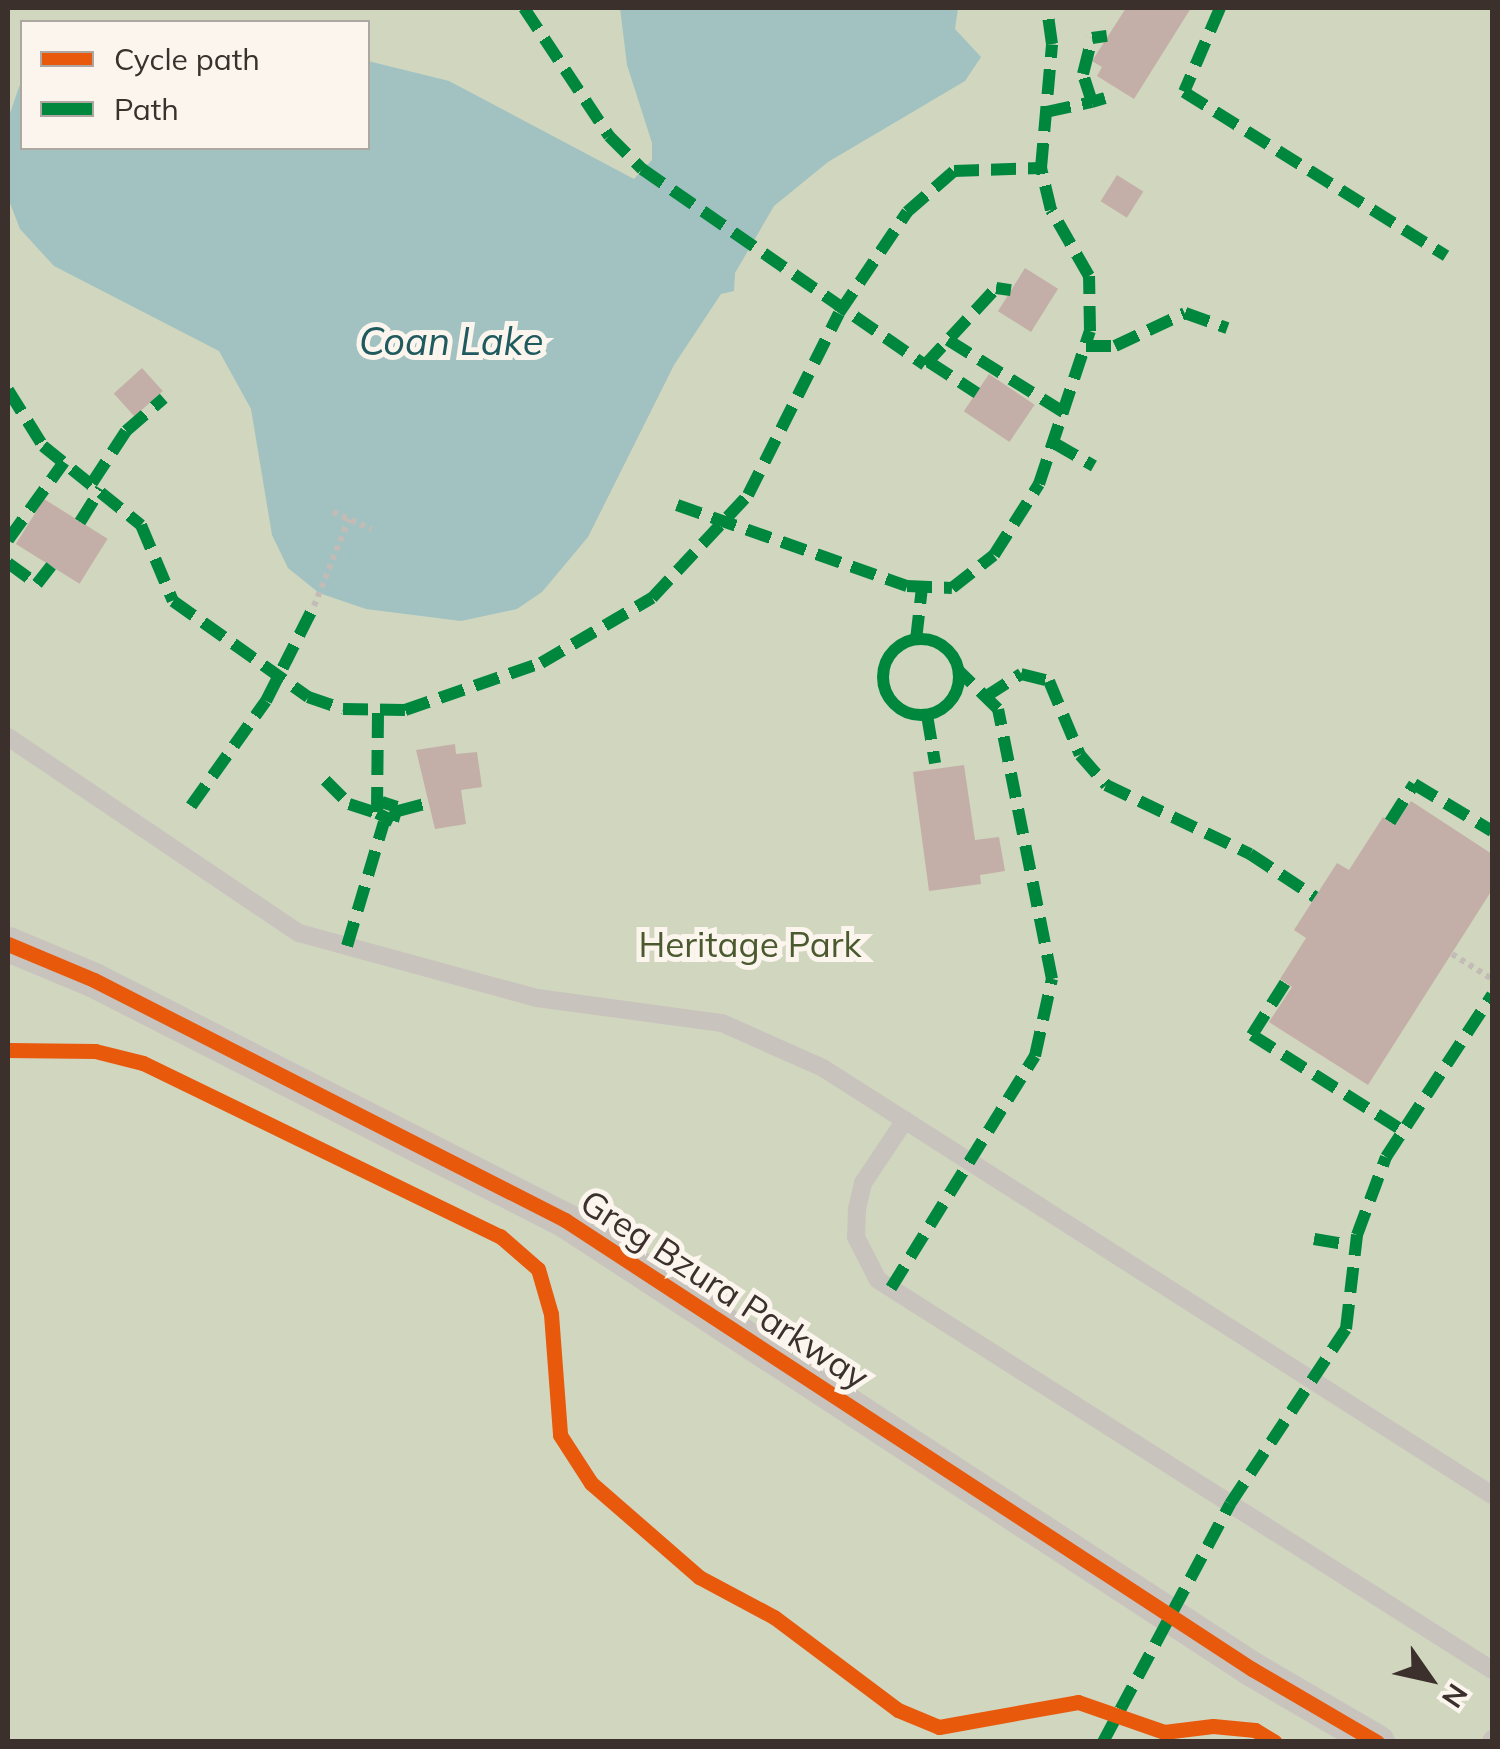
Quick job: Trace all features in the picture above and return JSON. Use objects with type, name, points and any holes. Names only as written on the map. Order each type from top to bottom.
[{"type":"street","name":"Greg Bzura Parkway","points":[[8,944],[94,980],[565,1220],[1252,1669],[1377,1742]]},
{"type":"lane","points":[[8,737],[299,933],[537,998],[739,1028],[824,1068],[1492,1495]]},
{"type":"lane","points":[[904,1120],[863,1183],[857,1210],[856,1237],[878,1280],[1492,1670]]},
{"type":"path","points":[[333,512],[371,529]]},
{"type":"path","points":[[314,606],[350,519]]},
{"type":"path","points":[[1452,954],[1492,980]]},
{"type":"green space","name":"Heritage Park","points":[[8,8],[1492,8],[1492,1741],[8,1742]]},
{"type":"water","name":"Coan Lake","points":[[620,8],[958,8],[955,29],[981,57],[965,81],[828,162],[774,206],[735,273],[734,291],[721,294],[674,365],[588,537],[542,592],[517,609],[461,621],[366,609],[319,593],[288,568],[272,535],[251,409],[219,351],[54,266],[20,229],[8,198],[8,119],[20,86],[20,150],[370,150],[370,61],[449,81],[634,179],[652,160],[652,143],[627,65]]},
{"type":"building","points":[[1126,8],[1191,8],[1134,99],[1097,76],[1102,67],[1092,61]]},
{"type":"building","points":[[1117,175],[1143,191],[1127,218],[1101,201]]},
{"type":"building","points":[[1025,268],[1058,289],[1031,332],[998,311]]},
{"type":"building","points":[[142,368],[163,391],[135,416],[114,393]]},
{"type":"building","points":[[989,374],[1035,405],[1009,442],[964,411]]},
{"type":"building","points":[[44,499],[108,539],[80,584],[16,544]]},
{"type":"building","points":[[455,744],[456,754],[477,752],[482,787],[461,790],[466,824],[435,829],[416,750]]},
{"type":"building","points":[[964,765],[975,840],[999,837],[1005,871],[980,875],[981,884],[929,891],[913,772]]},
{"type":"building","points":[[1411,801],[1492,854],[1492,890],[1368,1085],[1269,1022],[1292,987],[1280,979],[1306,938],[1294,930],[1337,863],[1349,870],[1383,817],[1395,825]]},
{"type":"marked path","points":[[524,8],[609,136],[642,169],[925,365],[996,288],[1011,290]]},
{"type":"marked path","points":[[677,505],[907,586],[952,588],[994,555],[1039,484],[1090,331],[1089,276],[1051,210],[1041,168],[1052,44],[1047,8]]},
{"type":"marked path","points":[[1220,8],[1184,92],[1446,256]]},
{"type":"marked path","points":[[1105,98],[1092,102],[1083,74],[1092,38],[1107,36]]},
{"type":"marked path","points":[[1046,112],[1092,102]]},
{"type":"marked path","points":[[8,390],[43,446],[141,525],[173,601],[308,697],[343,709],[405,710],[541,663],[652,598],[748,495],[839,313],[907,212],[954,171],[1041,168]]},
{"type":"marked path","points":[[1086,346],[1115,346],[1185,313],[1227,328]]},
{"type":"marked path","points":[[948,340],[1065,413]]},
{"type":"marked path","points":[[929,362],[977,393]]},
{"type":"marked path","points":[[92,483],[126,431],[164,398]]},
{"type":"marked path","points":[[1054,443],[1094,466]]},
{"type":"marked path","points":[[8,540],[64,462]]},
{"type":"marked path","points":[[80,522],[101,489]]},
{"type":"marked path","points":[[8,563],[37,584],[51,566]]},
{"type":"marked path","points":[[916,640],[922,587]]},
{"type":"marked path","points":[[191,806],[266,701],[314,606]]},
{"type":"marked path","points":[[921,639],[948,650],[959,677],[948,704],[921,715],[894,704],[883,677],[894,650],[921,639]]},
{"type":"marked path","points":[[891,1288],[1035,1056],[1052,979],[998,709],[959,671]]},
{"type":"marked path","points":[[985,697],[1021,674],[1049,681],[1080,755],[1106,785],[1250,854],[1315,897]]},
{"type":"marked path","points":[[378,713],[377,813],[393,821],[397,807],[382,802]]},
{"type":"marked path","points":[[927,715],[935,763]]},
{"type":"marked path","points":[[325,780],[349,804],[377,813]]},
{"type":"marked path","points":[[1390,822],[1414,784],[1492,831]]},
{"type":"marked path","points":[[398,811],[432,802]]},
{"type":"marked path","points":[[347,946],[384,822]]},
{"type":"marked path","points":[[1285,983],[1252,1035],[1403,1131]]},
{"type":"marked path","points":[[1103,1742],[1230,1504],[1346,1329],[1357,1235],[1386,1157],[1492,995]]},
{"type":"marked path","points":[[1314,1239],[1356,1246]]},
{"type":"cycle path","points":[[8,944],[94,980],[565,1220],[1252,1669],[1377,1742]]},
{"type":"cycle path","points":[[8,1050],[95,1051],[143,1063],[500,1236],[538,1269],[551,1314],[560,1435],[591,1483],[699,1577],[774,1617],[898,1710],[939,1727],[1078,1702],[1164,1732],[1213,1726],[1255,1730],[1275,1742]]}]
